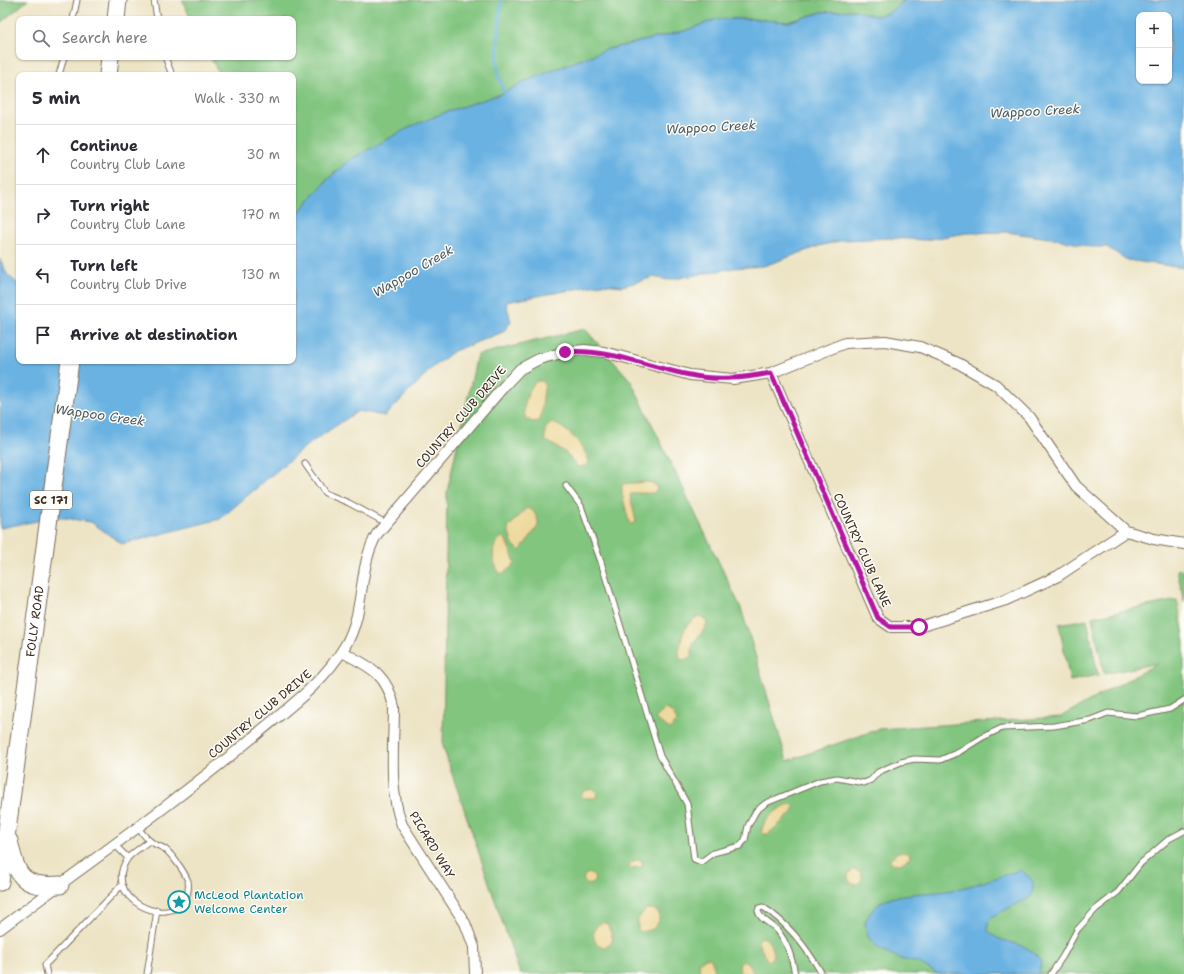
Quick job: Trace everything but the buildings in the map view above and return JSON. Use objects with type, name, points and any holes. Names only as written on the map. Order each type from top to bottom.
[{"type":"main road","points":[[116,16],[118,0]]},
{"type":"main road","points":[[108,72],[110,60]]},
{"type":"main road","name":"FOLLY ROAD","points":[[0,882],[70,364]]},
{"type":"main road","points":[[7,829],[13,859],[19,873],[28,882],[40,886],[60,885]]},
{"type":"street","name":"COUNTRY CLUB DRIVE","points":[[0,929],[203,778],[318,684],[342,652],[356,622],[369,547],[386,523],[505,385],[520,369],[539,359],[565,352],[584,350],[604,352],[690,376],[733,379],[771,373],[845,343],[885,341],[920,347],[958,363],[996,385],[1029,417],[1076,486],[1126,531],[1154,539],[1184,544]]},
{"type":"street","name":"COUNTRY CLUB LANE","points":[[771,373],[878,618],[891,627],[919,627],[1006,600],[1058,576],[1126,531]]},
{"type":"street","name":"PICARD WAY","points":[[342,652],[374,669],[392,695],[394,707],[394,791],[397,811],[402,825],[465,923],[474,946],[475,974]]},
{"type":"lane","points":[[74,16],[77,0]]},
{"type":"lane","points":[[154,0],[157,16]]},
{"type":"lane","points":[[60,72],[63,60]]},
{"type":"lane","points":[[167,60],[171,72]]},
{"type":"lane","points":[[305,464],[325,493],[349,503],[386,523]]},
{"type":"lane","points":[[566,486],[581,506],[601,562],[660,756],[687,804],[694,859],[701,862],[713,853],[740,846],[745,840],[748,826],[756,811],[766,803],[820,781],[837,778],[864,783],[871,780],[878,772],[902,762],[914,759],[940,760],[959,752],[983,737],[1002,728],[1054,726],[1090,720],[1108,713],[1137,716],[1170,709],[1184,700]]},
{"type":"lane","points":[[121,886],[129,898],[145,908],[157,910],[174,909],[184,901],[188,893],[188,882],[177,864],[165,849],[149,841],[137,827]]},
{"type":"lane","points":[[1051,974],[1082,925],[1096,909],[1118,892],[1141,863],[1169,839],[1184,831]]},
{"type":"lane","points":[[47,974],[45,965],[121,886],[123,871],[128,858],[149,841]]},
{"type":"lane","points":[[114,844],[128,858]]},
{"type":"lane","points":[[795,974],[791,954],[777,930],[759,916],[758,911],[760,908],[763,907],[771,912],[800,939],[822,974]]},
{"type":"lane","points":[[147,974],[157,910]]},
{"type":"green space","points":[[0,0],[28,0],[0,23]]},
{"type":"green space","points":[[182,0],[905,0],[888,14],[876,16],[854,10],[822,12],[788,22],[751,19],[717,19],[684,31],[605,50],[523,82],[504,93],[446,112],[349,160],[329,178],[296,216],[296,72],[218,72],[212,60],[296,60],[296,16],[190,16]]},
{"type":"green space","points":[[585,329],[631,381],[741,608],[787,761],[879,729],[1060,717],[1158,663],[1104,674],[1092,617],[1177,600],[1184,635],[1184,974],[520,974],[443,747],[447,492],[477,355]]},
{"type":"green space","points":[[1184,569],[1184,602],[1177,570]]},
{"type":"green space","points":[[1087,619],[1098,675],[1070,681],[1059,624]]},
{"type":"sand","points":[[537,381],[543,381],[545,385],[540,418],[539,421],[533,422],[526,419],[524,410],[528,393]]},
{"type":"sand","points":[[550,423],[561,427],[568,432],[584,450],[588,462],[585,466],[578,467],[565,452],[545,440],[545,430]]},
{"type":"sand","points":[[645,482],[653,483],[657,488],[654,493],[632,493],[630,495],[636,522],[631,524],[629,522],[622,494],[622,484]]},
{"type":"sand","points":[[527,508],[532,510],[536,515],[538,526],[520,551],[512,543],[508,528]]},
{"type":"sand","points":[[502,537],[505,538],[515,562],[512,567],[501,574],[495,565],[493,554],[495,545]]},
{"type":"sand","points":[[699,616],[702,617],[707,623],[693,645],[692,656],[682,660],[679,653],[683,633],[687,625]]},
{"type":"sand","points":[[665,709],[672,712],[677,721],[670,729],[655,719]]},
{"type":"sand","points":[[592,789],[597,792],[596,798],[582,798],[582,792]]},
{"type":"sand","points":[[790,804],[795,806],[792,813],[768,834],[762,834],[762,829],[767,820],[781,808]]},
{"type":"sand","points":[[898,852],[909,853],[910,858],[900,864],[890,863],[890,859]]},
{"type":"sand","points":[[635,860],[641,860],[643,863],[642,867],[630,868],[629,864]]},
{"type":"sand","points":[[855,870],[860,872],[862,877],[860,882],[855,884],[850,882],[848,877],[850,872]]},
{"type":"sand","points":[[589,873],[593,875],[595,879],[593,883],[589,885],[585,883],[583,879],[585,875]]},
{"type":"sand","points":[[646,909],[653,909],[659,913],[659,921],[653,929],[640,932],[638,929],[638,919]]},
{"type":"sand","points":[[603,922],[608,925],[613,939],[610,945],[603,947],[594,940],[594,931],[597,926]]},
{"type":"sand","points":[[763,937],[771,946],[773,957],[769,961],[758,943],[759,938]]},
{"type":"sand","points":[[706,958],[710,958],[714,966],[714,974],[700,973],[699,962]]},
{"type":"sand","points":[[743,961],[747,962],[754,974],[740,974],[739,965]]},
{"type":"water","name":"Wappoo Creek","points":[[905,0],[1184,0],[1184,268],[1127,260],[1107,247],[1091,247],[1057,239],[1006,232],[967,233],[924,240],[891,238],[844,240],[819,246],[764,266],[734,268],[668,280],[654,277],[623,286],[602,284],[506,302],[511,322],[503,332],[454,351],[432,368],[385,416],[358,411],[306,446],[220,519],[122,544],[91,522],[58,517],[0,528],[0,259],[7,274],[16,282],[16,364],[296,364],[296,216],[329,178],[349,160],[412,126],[446,112],[504,93],[523,82],[605,50],[684,31],[717,19],[751,19],[788,22],[822,12],[854,10],[876,16],[888,13]]},
{"type":"water","points":[[1021,870],[1033,881],[1033,891],[1031,897],[993,916],[988,922],[988,931],[993,936],[1022,946],[1036,955],[1041,962],[1039,974],[938,974],[919,963],[900,959],[878,948],[868,937],[865,922],[873,909],[886,900],[908,894],[956,889]]},
{"type":"waterway","points":[[501,0],[497,57],[498,73],[504,93]]},
{"type":"place","name":"McLeod Plantation Welcome Center","points":[[179,902]]},
{"type":"route","points":[[565,352],[584,350],[604,352],[690,376],[733,379],[771,373],[878,618],[891,627],[919,627]]}]
